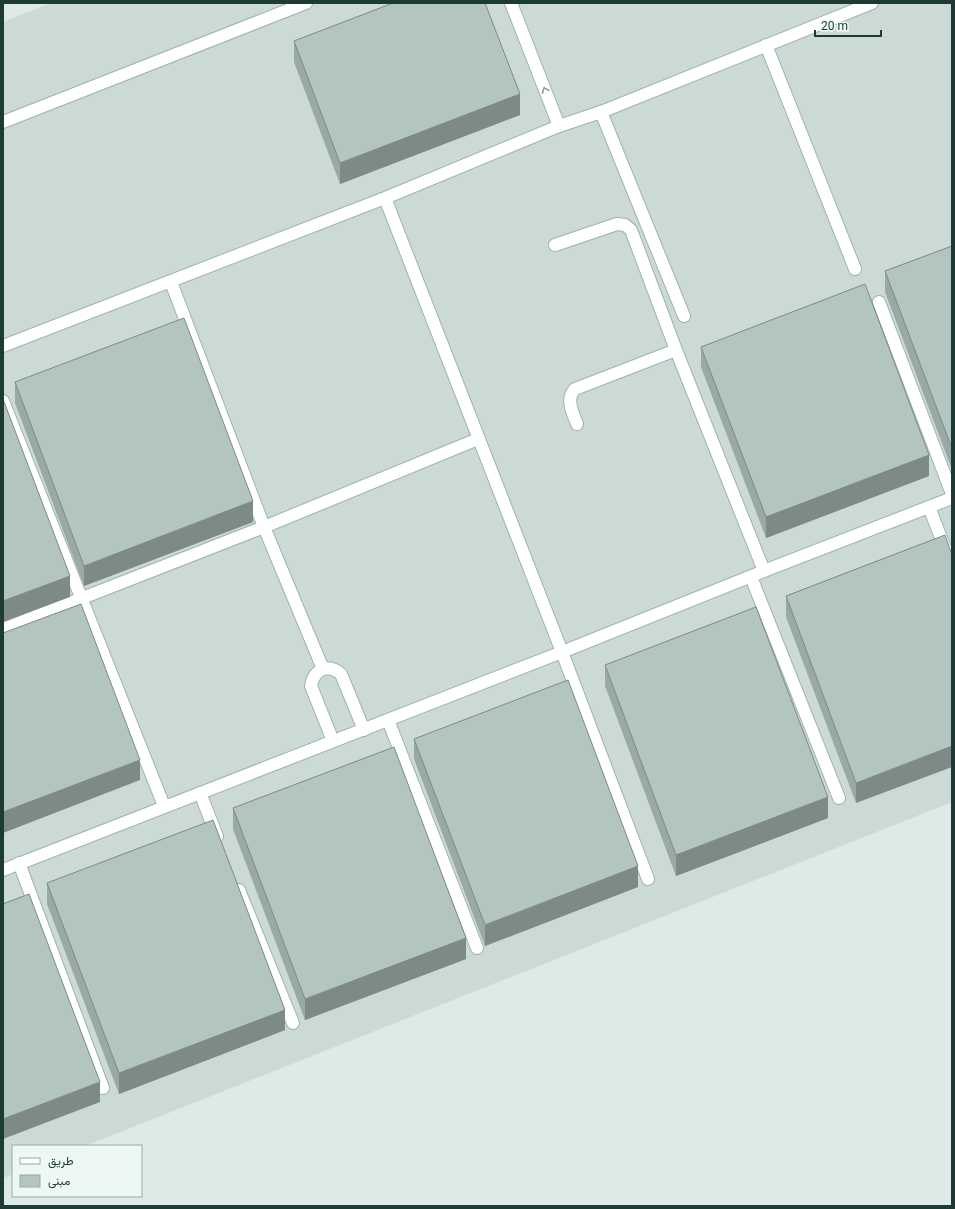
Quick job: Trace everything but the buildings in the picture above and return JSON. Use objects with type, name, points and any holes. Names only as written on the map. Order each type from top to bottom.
[{"type":"street","points":[[3,122],[306,3]]},
{"type":"street","points":[[511,3],[559,126]]},
{"type":"street","points":[[3,346],[385,198],[559,126],[601,112],[872,3]]},
{"type":"street","points":[[766,45],[855,269]]},
{"type":"street","points":[[601,112],[684,316]]},
{"type":"street","points":[[385,198],[562,652],[648,879]]},
{"type":"street","points":[[555,245],[617,224],[625,225],[631,230],[676,350],[764,571]]},
{"type":"street","points":[[171,282],[264,527],[323,669]]},
{"type":"street","points":[[879,302],[952,494]]},
{"type":"street","points":[[577,424],[570,399],[571,393],[575,389],[676,350]]},
{"type":"street","points":[[3,401],[164,806]]},
{"type":"street","points":[[3,629],[264,527],[478,439]]},
{"type":"street","points":[[3,870],[164,806],[364,730],[751,576],[952,498]]},
{"type":"street","points":[[929,507],[952,566]]},
{"type":"street","points":[[751,576],[839,798]]},
{"type":"street","points":[[332,741],[311,686],[312,679],[323,669],[330,668],[341,674],[364,730]]},
{"type":"street","points":[[388,720],[477,948]]},
{"type":"street","points":[[200,793],[220,843]]},
{"type":"street","points":[[20,863],[103,1088]]},
{"type":"street","points":[[235,879],[293,1023]]},
{"type":"shaded area","points":[[51,3],[952,3],[952,802],[88,1145],[12,1145],[12,1174],[3,1178],[3,22]]}]
